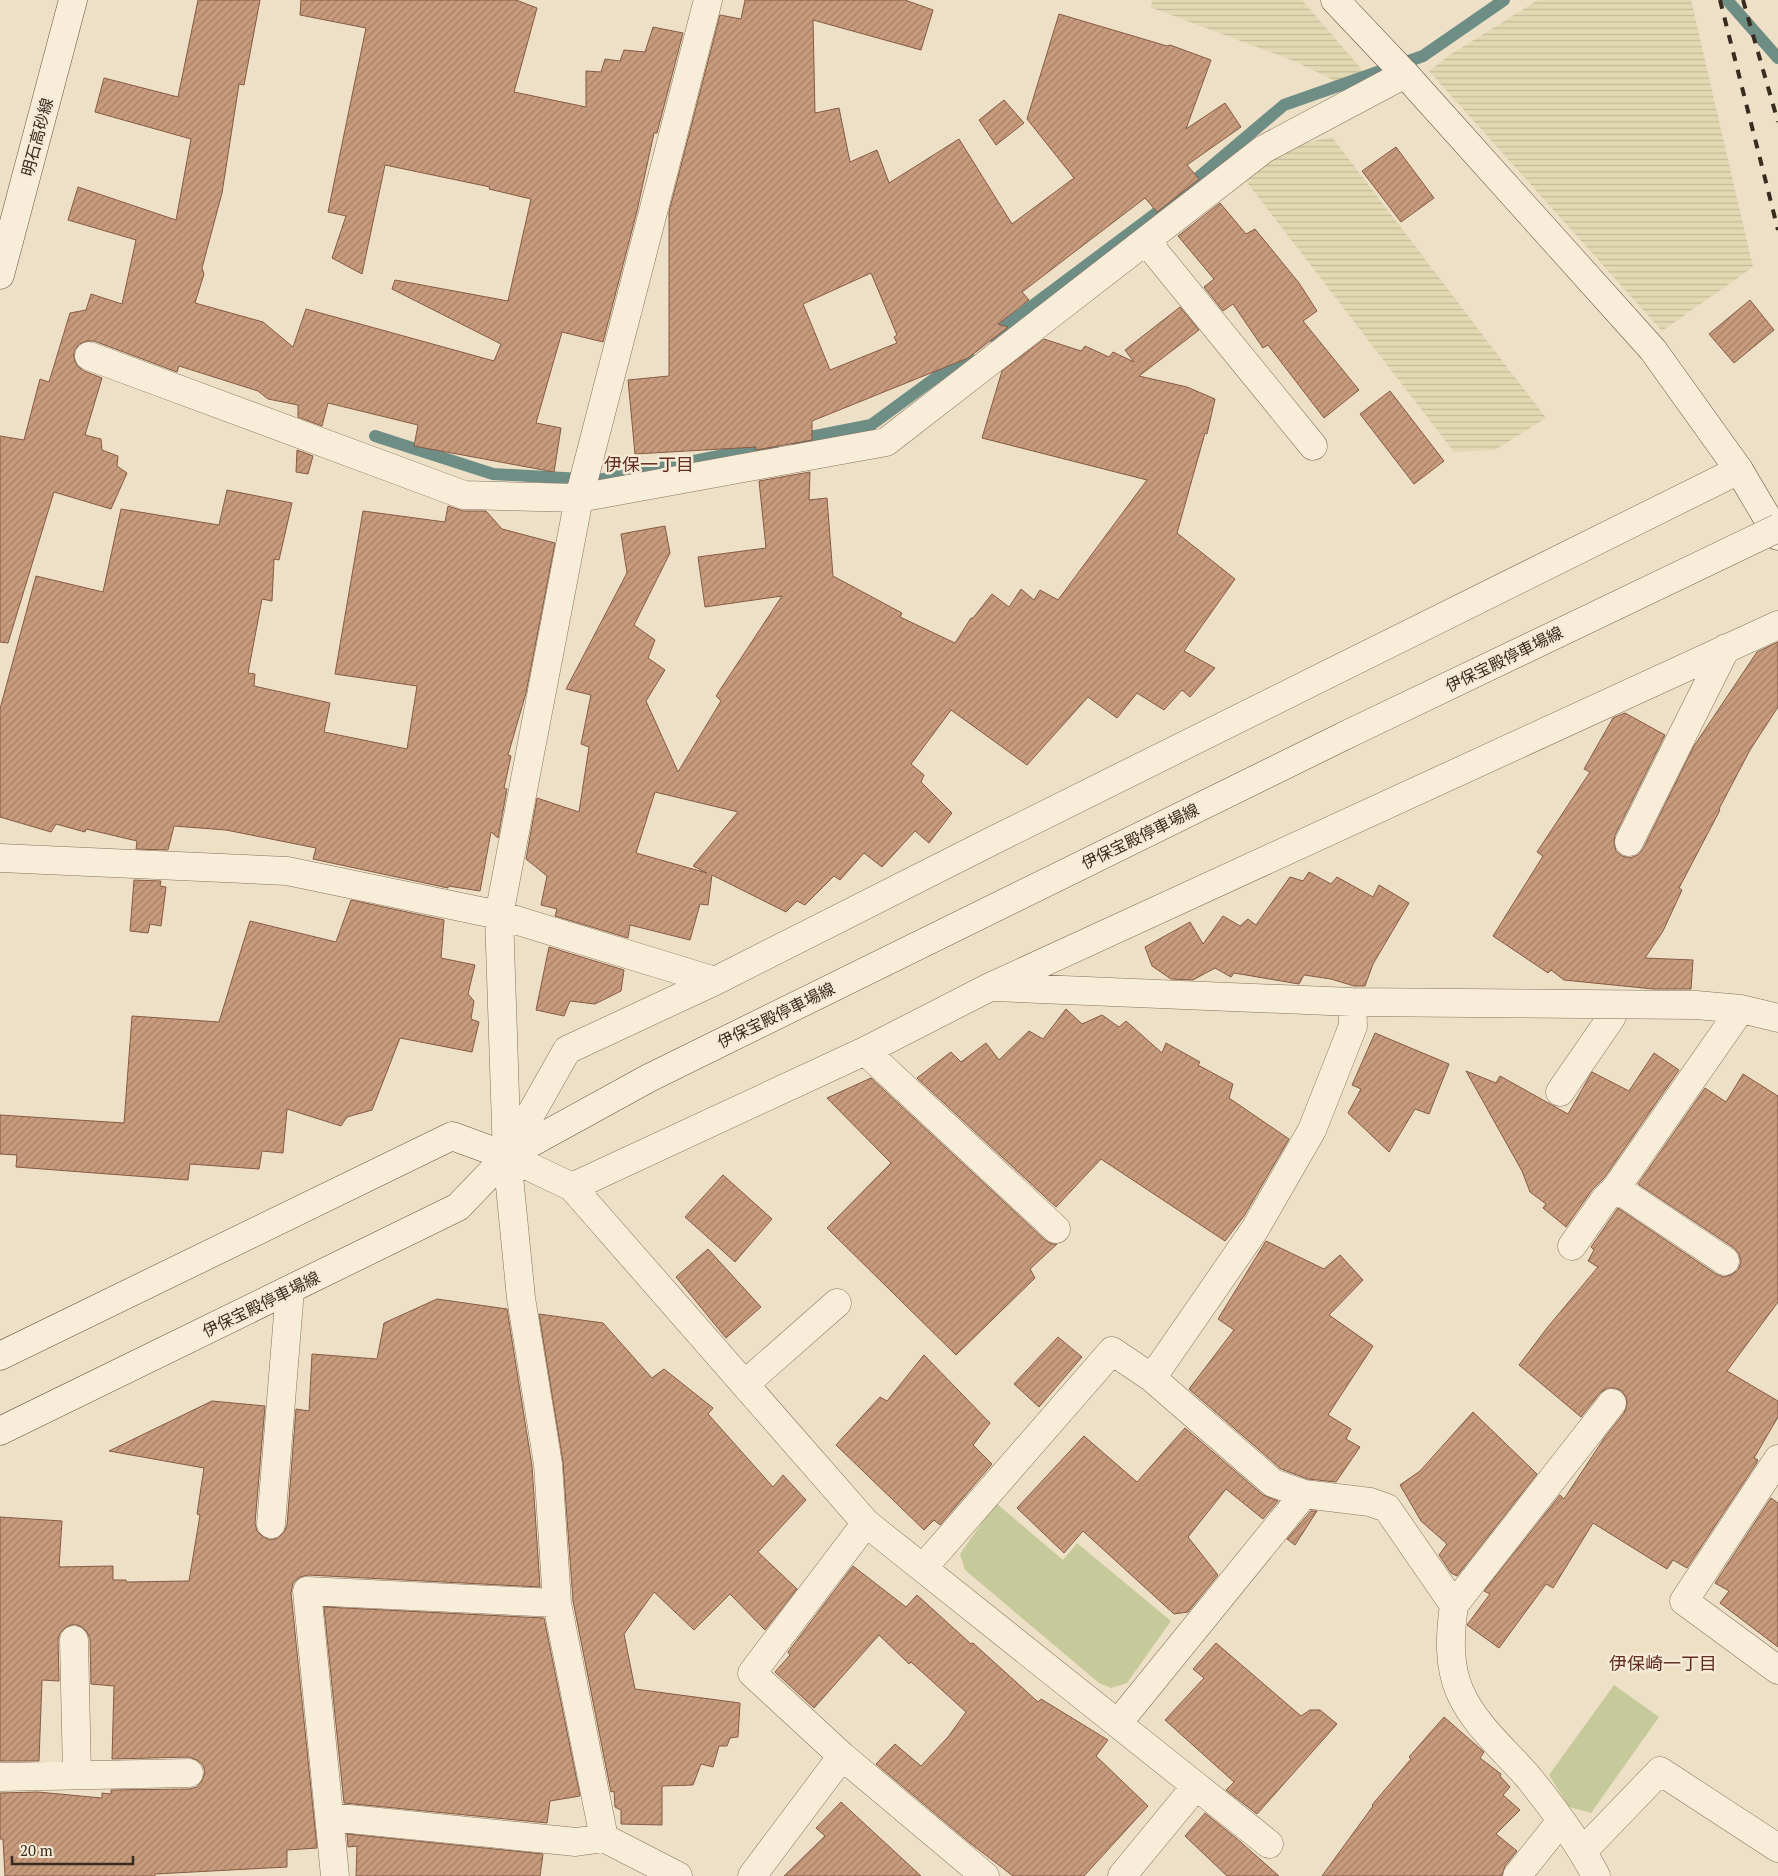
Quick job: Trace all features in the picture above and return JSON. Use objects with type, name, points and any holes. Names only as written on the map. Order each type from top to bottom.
[{"type":"street","name":"明石高砂線","points":[[0,275],[74,0]]},
{"type":"street","points":[[604,1838],[557,1603],[548,1464],[520,1298],[507,1156],[499,915],[579,498],[708,0]]},
{"type":"street","points":[[1336,0],[1653,350],[1738,470],[1778,536]]},
{"type":"street","points":[[90,356],[464,495],[579,498],[886,442],[1264,149],[1405,74]]},
{"type":"street","points":[[1146,241],[1313,446]]},
{"type":"street","points":[[507,1156],[567,1050],[715,981],[1738,470]]},
{"type":"street","name":"伊保宝殿停車場線","points":[[0,1431],[458,1207],[507,1156],[649,1078],[1346,735],[1778,528]]},
{"type":"street","points":[[572,1187],[865,1052],[990,987],[1778,625]]},
{"type":"street","points":[[1629,842],[1726,648]]},
{"type":"street","points":[[0,858],[287,871],[499,915],[715,981]]},
{"type":"street","points":[[990,987],[1352,1002],[1696,1005],[1741,1009],[1778,1018]]},
{"type":"street","points":[[1152,1378],[1255,1229],[1312,1130],[1353,1026],[1352,1002]]},
{"type":"street","points":[[1560,1092],[1611,1018],[1617,1005]]},
{"type":"street","points":[[1572,1246],[1616,1188],[1741,1009]]},
{"type":"street","points":[[865,1052],[1056,1229]]},
{"type":"street","points":[[0,1356],[452,1136],[507,1156],[572,1187],[866,1523],[1269,1844]]},
{"type":"street","points":[[1616,1188],[1725,1261]]},
{"type":"street","points":[[271,1524],[290,1290]]},
{"type":"street","points":[[745,1384],[837,1303]]},
{"type":"street","points":[[923,1568],[1112,1351],[1152,1378],[1273,1483],[1304,1494],[1370,1502],[1387,1508],[1454,1605]]},
{"type":"street","points":[[1596,1876],[1583,1851],[1530,1779],[1473,1716],[1460,1691],[1453,1666],[1450,1635],[1454,1605],[1612,1403]]},
{"type":"street","points":[[1778,1459],[1684,1601],[1778,1670]]},
{"type":"street","points":[[1118,1724],[1304,1494]]},
{"type":"street","points":[[866,1523],[752,1673],[842,1756],[985,1876]]},
{"type":"street","points":[[335,1876],[307,1591],[557,1603]]},
{"type":"street","points":[[74,1640],[77,1775]]},
{"type":"street","points":[[752,1876],[842,1756]]},
{"type":"street","points":[[1583,1851],[1660,1771],[1778,1848]]},
{"type":"street","points":[[0,1777],[189,1773]]},
{"type":"street","points":[[1122,1876],[1196,1786]]},
{"type":"street","points":[[330,1817],[576,1842],[604,1838],[678,1876]]},
{"type":"street","points":[[1517,1876],[1561,1821]]},
{"type":"shaded area","points":[[1153,0],[1302,0],[1363,71],[1337,82],[1294,61],[1150,7]]},
{"type":"shaded area","points":[[1538,0],[1691,0],[1753,267],[1662,331],[1429,71],[1451,54]]},
{"type":"shaded area","points":[[1332,137],[1546,418],[1495,450],[1454,452],[1246,181],[1283,148]]},
{"type":"green space","points":[[996,1503],[1063,1560],[1077,1543],[1171,1621],[1127,1683],[1111,1688],[1099,1683],[965,1570],[960,1554]]},
{"type":"green space","points":[[1614,1685],[1659,1717],[1591,1813],[1569,1807],[1549,1775]]},
{"type":"building","points":[[198,0],[260,0],[244,85],[239,84],[222,193],[202,268],[204,274],[195,303],[263,322],[293,347],[306,309],[494,361],[501,344],[392,289],[395,280],[508,301],[531,199],[489,189],[490,187],[385,165],[362,274],[332,258],[346,216],[328,212],[366,28],[300,15],[301,0],[516,0],[537,8],[514,92],[586,107],[586,71],[601,72],[605,59],[620,61],[624,50],[645,52],[653,27],[683,33],[657,133],[654,133],[637,211],[603,342],[562,332],[536,423],[561,428],[554,472],[414,446],[418,425],[328,403],[322,426],[298,417],[298,405],[268,399],[258,391],[179,366],[177,372],[94,341],[79,344],[74,351],[77,366],[102,378],[85,435],[101,439],[102,450],[118,456],[117,466],[127,473],[111,509],[54,492],[8,643],[0,642],[0,436],[24,440],[40,379],[49,382],[70,313],[86,310],[91,294],[122,304],[136,240],[68,220],[78,187],[176,220],[191,139],[95,112],[104,78],[178,97]]},
{"type":"building","points":[[745,0],[905,0],[933,10],[921,50],[813,20],[815,113],[839,108],[850,162],[877,150],[889,183],[959,139],[1012,224],[1074,178],[1027,119],[1059,14],[1167,46],[1170,45],[1211,60],[1186,129],[1225,103],[1241,127],[1187,165],[1199,179],[1157,212],[1145,198],[1022,292],[1029,300],[998,324],[1008,327],[968,358],[812,421],[812,440],[756,450],[756,447],[635,454],[628,380],[669,376],[669,212],[720,15],[741,19]],"holes":[[[871,273],[897,335],[894,337],[897,343],[830,370],[803,304]]]},
{"type":"building","points":[[1004,100],[1024,123],[996,145],[979,120]]},
{"type":"building","points":[[1396,147],[1434,198],[1401,222],[1362,171]]},
{"type":"building","points":[[1220,203],[1246,234],[1255,229],[1299,283],[1317,311],[1303,321],[1359,390],[1324,418],[1268,345],[1263,348],[1233,304],[1223,311],[1204,287],[1214,279],[1178,236]]},
{"type":"building","points":[[1750,300],[1774,330],[1734,363],[1709,334]]},
{"type":"building","points":[[1180,307],[1199,330],[1139,376],[1187,387],[1215,399],[1207,434],[1205,433],[1177,533],[1235,579],[1184,651],[1215,668],[1190,697],[1182,690],[1164,710],[1137,693],[1117,718],[1088,697],[1027,765],[951,710],[911,764],[924,775],[921,782],[952,813],[929,843],[915,831],[882,867],[864,853],[840,880],[834,876],[805,905],[797,901],[786,912],[712,875],[708,905],[700,904],[690,940],[630,925],[628,938],[555,916],[557,909],[541,905],[547,876],[526,859],[537,798],[579,812],[589,747],[581,744],[591,695],[566,689],[627,573],[621,534],[665,526],[670,553],[634,625],[655,640],[648,658],[665,670],[646,701],[678,772],[721,701],[716,696],[782,596],[705,607],[698,557],[766,548],[759,481],[810,472],[809,500],[827,498],[833,576],[902,613],[900,617],[955,643],[971,618],[973,618],[992,594],[1009,607],[1021,589],[1034,600],[1040,590],[1058,600],[1147,480],[982,438],[1002,371],[1044,339],[1081,351],[1085,346],[1109,357],[1113,352],[1134,362],[1125,350]],"holes":[[[655,792],[738,812],[693,866],[707,873],[636,853]]]},
{"type":"building","points":[[1390,391],[1444,461],[1414,484],[1360,414]]},
{"type":"building","points":[[297,450],[313,456],[308,474],[296,472]]},
{"type":"building","points":[[227,490],[292,503],[279,560],[274,559],[272,601],[262,599],[248,673],[255,674],[254,686],[330,703],[324,732],[407,749],[417,686],[335,674],[363,511],[445,522],[448,506],[463,511],[486,511],[502,529],[555,543],[526,693],[508,755],[511,756],[504,788],[507,789],[498,838],[491,832],[480,891],[448,886],[448,888],[313,859],[316,848],[226,830],[174,826],[168,850],[136,849],[137,841],[86,829],[85,832],[56,824],[51,832],[0,817],[0,709],[36,576],[103,592],[121,509],[219,525]]},
{"type":"building","points":[[1778,642],[1778,707],[1750,750],[1679,888],[1682,890],[1663,931],[1645,958],[1693,960],[1691,989],[1653,989],[1564,980],[1551,970],[1548,973],[1493,936],[1543,856],[1537,852],[1590,772],[1584,769],[1613,718],[1625,713],[1665,735],[1615,835],[1616,851],[1622,856],[1630,858],[1638,855],[1643,849],[1694,746],[1757,652]]},
{"type":"building","points":[[1309,872],[1331,884],[1337,877],[1373,897],[1379,885],[1409,903],[1373,964],[1365,986],[1354,986],[1331,979],[1304,975],[1299,984],[1234,973],[1231,977],[1215,968],[1193,980],[1171,979],[1152,966],[1145,947],[1190,922],[1203,944],[1223,916],[1240,926],[1248,919],[1256,925],[1290,877],[1303,881]]},
{"type":"building","points":[[134,880],[161,881],[160,886],[166,887],[161,926],[150,924],[148,933],[130,931]]},
{"type":"building","points":[[351,900],[444,920],[441,958],[475,965],[468,994],[474,1001],[471,1019],[479,1022],[472,1052],[400,1038],[372,1110],[347,1117],[341,1126],[287,1109],[283,1153],[262,1151],[259,1169],[190,1164],[188,1180],[16,1167],[17,1155],[0,1154],[0,1115],[124,1123],[132,1016],[219,1022],[250,921],[336,942]]},
{"type":"building","points":[[549,947],[624,970],[621,991],[595,1004],[570,1001],[564,1016],[536,1010]]},
{"type":"building","points":[[1066,1009],[1082,1024],[1102,1015],[1119,1027],[1126,1021],[1162,1053],[1166,1043],[1200,1062],[1198,1065],[1233,1084],[1229,1098],[1289,1139],[1244,1216],[1225,1241],[1101,1159],[1056,1207],[917,1078],[951,1052],[961,1062],[986,1043],[999,1060],[1029,1031],[1043,1039]]},
{"type":"building","points":[[1375,1033],[1449,1064],[1429,1114],[1415,1109],[1389,1152],[1348,1113],[1361,1089],[1352,1085]]},
{"type":"building","points":[[1654,1053],[1679,1070],[1604,1178],[1592,1190],[1566,1227],[1543,1208],[1546,1204],[1530,1192],[1522,1171],[1466,1071],[1496,1083],[1500,1076],[1568,1114],[1592,1072],[1629,1091]]},
{"type":"building","points":[[1743,1074],[1778,1096],[1778,1302],[1727,1371],[1778,1401],[1778,1417],[1754,1458],[1758,1460],[1756,1464],[1687,1568],[1673,1560],[1667,1569],[1593,1523],[1553,1588],[1546,1584],[1499,1648],[1467,1625],[1490,1594],[1484,1591],[1560,1495],[1564,1499],[1605,1437],[1624,1413],[1627,1405],[1626,1397],[1622,1391],[1615,1388],[1607,1388],[1600,1393],[1581,1417],[1519,1365],[1598,1267],[1588,1261],[1594,1250],[1591,1247],[1618,1208],[1716,1274],[1724,1277],[1738,1270],[1741,1262],[1739,1254],[1734,1248],[1638,1184],[1705,1088],[1726,1102]]},
{"type":"building","points":[[871,1078],[1045,1240],[1052,1244],[1057,1244],[1030,1269],[1035,1278],[956,1355],[827,1228],[891,1163],[827,1098]]},
{"type":"building","points":[[723,1175],[772,1219],[735,1262],[685,1217]]},
{"type":"building","points":[[1266,1241],[1324,1269],[1340,1255],[1363,1280],[1329,1315],[1373,1346],[1328,1415],[1351,1429],[1346,1439],[1360,1447],[1336,1482],[1308,1479],[1281,1469],[1189,1389],[1234,1330],[1218,1319]]},
{"type":"building","points":[[708,1249],[761,1307],[726,1338],[676,1277]]},
{"type":"building","points":[[437,1299],[507,1309],[532,1466],[540,1587],[308,1575],[300,1577],[293,1583],[291,1593],[317,1848],[287,1850],[287,1867],[155,1874],[155,1876],[5,1876],[3,1839],[0,1839],[0,1793],[38,1792],[102,1798],[102,1793],[111,1794],[111,1790],[190,1789],[197,1787],[202,1781],[205,1772],[203,1765],[189,1757],[112,1759],[114,1686],[91,1684],[90,1639],[82,1627],[74,1624],[66,1627],[60,1633],[58,1640],[59,1681],[42,1680],[39,1761],[0,1761],[0,1517],[62,1521],[59,1567],[113,1566],[113,1580],[126,1580],[126,1582],[189,1581],[200,1515],[197,1514],[204,1468],[109,1451],[212,1401],[265,1406],[255,1523],[257,1531],[263,1537],[270,1540],[278,1538],[284,1532],[287,1525],[296,1409],[309,1411],[312,1354],[377,1359],[384,1323]]},
{"type":"building","points":[[539,1314],[603,1323],[652,1378],[664,1369],[713,1408],[708,1414],[773,1487],[783,1475],[806,1500],[758,1552],[797,1589],[765,1630],[730,1594],[694,1630],[654,1592],[624,1634],[635,1689],[740,1703],[738,1737],[730,1738],[727,1746],[719,1746],[713,1767],[701,1764],[693,1785],[662,1786],[662,1825],[621,1824],[621,1810],[615,1807],[614,1791],[611,1792],[573,1601],[563,1462]]},
{"type":"building","points":[[1058,1337],[1082,1357],[1039,1407],[1014,1384]]},
{"type":"building","points":[[924,1355],[990,1423],[973,1445],[992,1464],[940,1525],[934,1520],[924,1530],[836,1445],[880,1397],[887,1401]]},
{"type":"building","points":[[1473,1412],[1537,1474],[1457,1576],[1451,1573],[1439,1555],[1447,1544],[1421,1521],[1400,1485],[1420,1471]]},
{"type":"building","points":[[1185,1428],[1263,1495],[1278,1501],[1263,1519],[1226,1489],[1188,1537],[1218,1575],[1188,1612],[1174,1614],[1083,1531],[1064,1553],[1017,1508],[1084,1436],[1137,1482]]},
{"type":"building","points":[[1771,1498],[1778,1503],[1778,1647],[1720,1603],[1729,1591],[1715,1583]]},
{"type":"building","points":[[1311,1511],[1317,1511],[1295,1545],[1287,1539]]},
{"type":"building","points":[[853,1566],[906,1607],[917,1595],[1038,1702],[1041,1699],[1108,1740],[1096,1756],[1148,1806],[1084,1876],[1013,1876],[970,1843],[876,1764],[895,1744],[921,1766],[948,1737],[966,1712],[911,1662],[909,1664],[879,1635],[814,1708],[775,1672],[790,1655],[788,1652]]},
{"type":"building","points":[[324,1607],[544,1618],[580,1796],[550,1801],[547,1823],[344,1803]]},
{"type":"building","points":[[1216,1643],[1301,1716],[1310,1710],[1320,1710],[1337,1724],[1257,1814],[1226,1790],[1234,1782],[1165,1720],[1204,1678],[1193,1669]]},
{"type":"building","points":[[1444,1717],[1484,1752],[1480,1758],[1501,1774],[1500,1776],[1510,1787],[1503,1795],[1520,1810],[1496,1834],[1517,1851],[1505,1866],[1502,1876],[1322,1876],[1372,1805],[1411,1759],[1409,1757]]},
{"type":"building","points":[[841,1802],[921,1876],[784,1876],[825,1836],[816,1828]]},
{"type":"building","points":[[1205,1813],[1279,1876],[1227,1876],[1185,1836]]},
{"type":"building","points":[[347,1834],[543,1854],[540,1876],[356,1876],[357,1846],[348,1847]]},
{"type":"waterway","points":[[992,336],[1155,214],[1284,105],[1423,56],[1504,0]]},
{"type":"waterway","points":[[1727,0],[1778,58]]},
{"type":"waterway","points":[[795,440],[871,425],[968,354]]},
{"type":"waterway","points":[[375,436],[493,474],[599,480],[773,445]]},
{"type":"railway","points":[[1720,0],[1778,230]]},
{"type":"railway","points":[[1743,0],[1778,122]]},
{"type":"district","name":"伊保一丁目","points":[[649,465]]},
{"type":"district","name":"伊保崎一丁目","points":[[1663,1664]]}]
